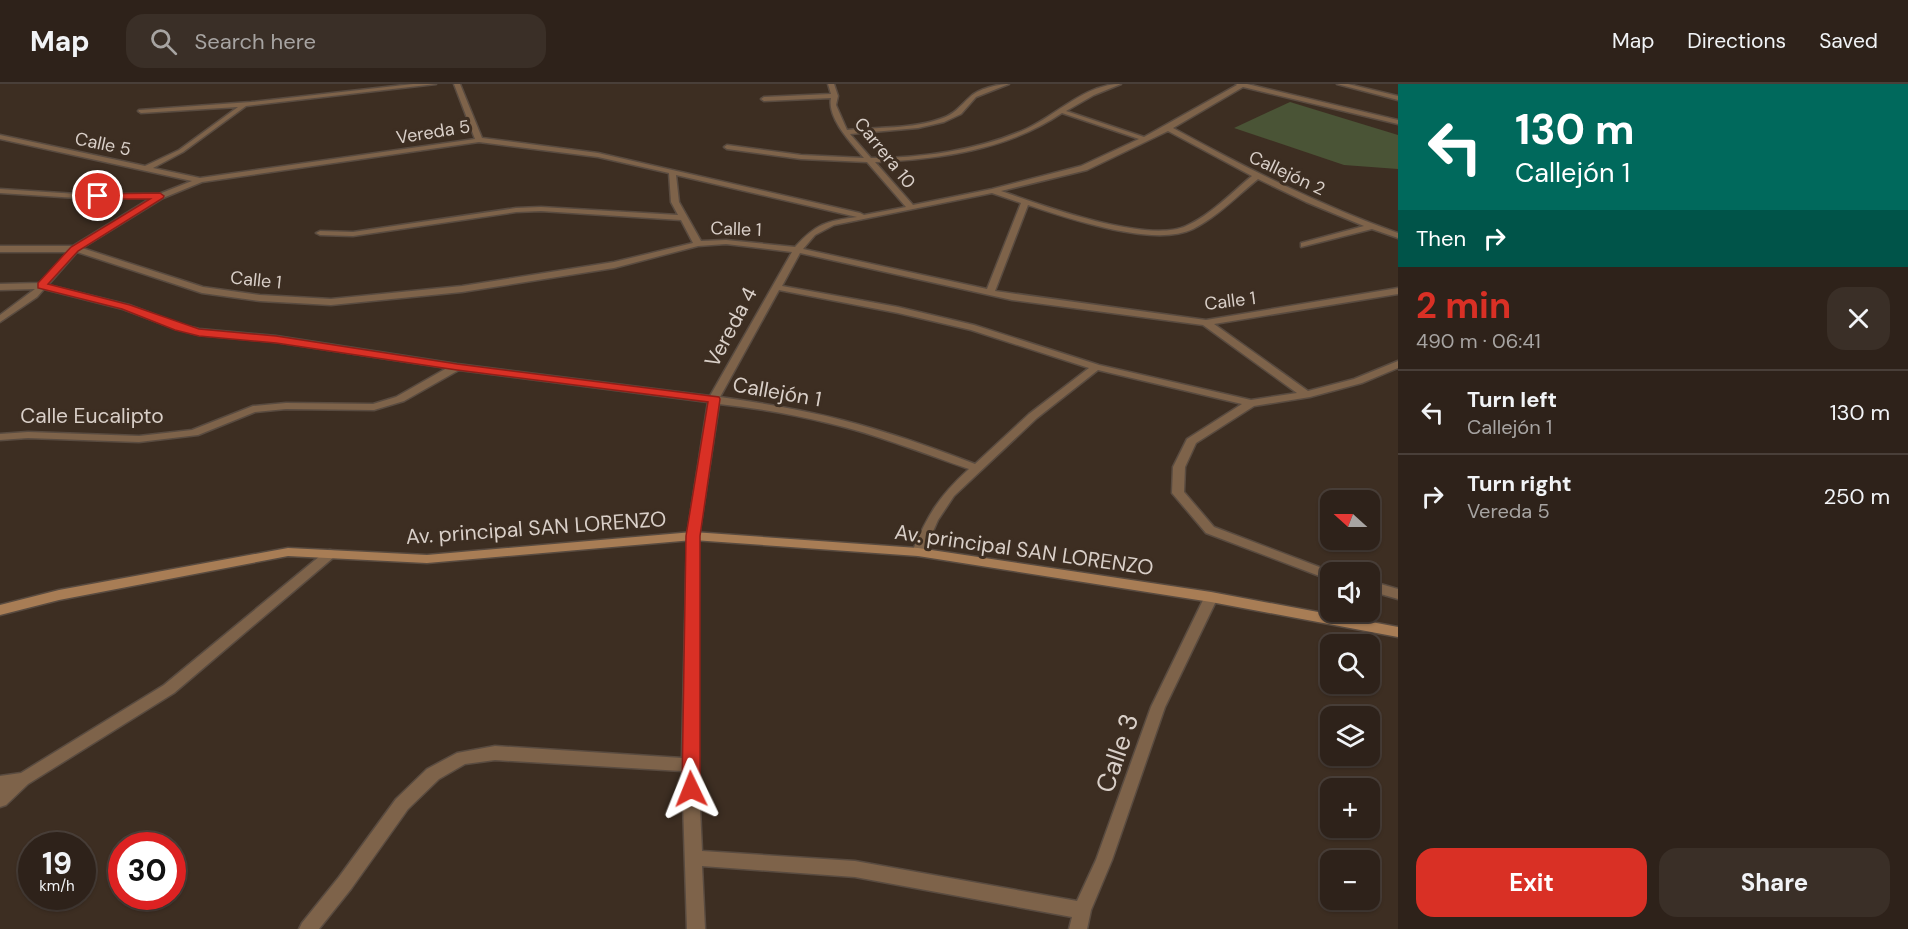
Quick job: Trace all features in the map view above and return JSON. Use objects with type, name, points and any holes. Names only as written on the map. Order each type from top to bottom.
[{"type":"main road","name":"Av. principal SAN LORENZO","points":[[0,610],[59,595],[288,552],[427,559],[693,536],[918,552],[1211,597],[1398,632]]},
{"type":"street","points":[[141,111],[244,105],[433,84]]},
{"type":"street","points":[[456,84],[479,140]]},
{"type":"street","name":"Carrera 10","points":[[831,84],[835,96],[833,105],[845,132],[910,207]]},
{"type":"street","points":[[845,132],[918,126],[942,121],[959,113],[974,96],[1006,84]]},
{"type":"street","points":[[727,147],[786,157],[872,162],[933,155],[982,146],[1022,134],[1088,95],[1118,84]]},
{"type":"street","points":[[1241,84],[1398,122]]},
{"type":"street","name":"Vereda 4","points":[[696,929],[690,765],[693,536],[714,399],[797,250],[812,233],[832,223],[992,191],[1084,168],[1168,128],[1241,84]]},
{"type":"street","points":[[1340,84],[1398,98]]},
{"type":"street","points":[[764,99],[835,96]]},
{"type":"street","points":[[146,168],[181,151],[244,105]]},
{"type":"street","points":[[1061,111],[1144,139]]},
{"type":"street","name":"Callejón 2","points":[[1168,128],[1256,177],[1371,227],[1398,236]]},
{"type":"street","name":"Calle 5","points":[[0,137],[200,180]]},
{"type":"street","name":"Vereda 5","points":[[0,319],[34,295],[75,249],[160,196],[200,180],[479,140],[598,155],[672,174],[869,217]]},
{"type":"street","points":[[672,174],[675,202],[698,244]]},
{"type":"street","points":[[992,191],[1126,229],[1181,231],[1196,223],[1256,177]]},
{"type":"street","points":[[0,191],[77,196],[160,196]]},
{"type":"street","points":[[990,292],[1025,202]]},
{"type":"street","points":[[320,233],[352,234],[516,210],[541,209],[682,218]]},
{"type":"street","points":[[1304,245],[1371,227]]},
{"type":"street","name":"Calle 1","points":[[75,249],[202,290],[260,298],[331,302],[474,287],[614,265],[698,244],[726,242],[797,250],[990,292],[1114,312],[1206,323],[1398,291]]},
{"type":"street","points":[[0,249],[75,249]]},
{"type":"street","name":"Callejón 1","points":[[0,287],[41,286],[126,307],[199,332],[276,339],[457,367],[755,405],[830,420],[884,435],[976,468]]},
{"type":"street","points":[[775,287],[898,310],[974,328],[1096,367],[1251,403],[1306,395],[1358,381],[1398,364]]},
{"type":"street","points":[[1206,323],[1306,395]]},
{"type":"street","name":"Calle Eucalipto","points":[[0,437],[28,435],[140,439],[194,433],[253,409],[286,406],[374,407],[400,399],[457,367]]},
{"type":"street","points":[[918,552],[932,520],[944,502],[976,468],[1033,416],[1096,367]]},
{"type":"street","points":[[1251,403],[1191,441],[1179,467],[1178,493],[1210,530],[1320,572]]},
{"type":"street","points":[[0,800],[24,778],[169,689],[251,623],[330,554]]},
{"type":"street","points":[[1380,589],[1398,594]]},
{"type":"street","name":"Calle 3","points":[[1078,929],[1082,910],[1104,860],[1158,706],[1211,597]]},
{"type":"street","points":[[308,929],[345,883],[402,804],[433,774],[462,758],[495,753],[690,765]]},
{"type":"street","points":[[0,783],[24,778]]},
{"type":"street","points":[[694,858],[855,869],[1082,910]]},
{"type":"green space","points":[[1290,102],[1398,135],[1398,169],[1344,165],[1234,128]]},
{"type":"route","points":[[98,196],[160,196],[75,249],[41,286],[126,307],[199,332],[276,339],[457,367],[714,399],[693,536],[691,789]]}]
